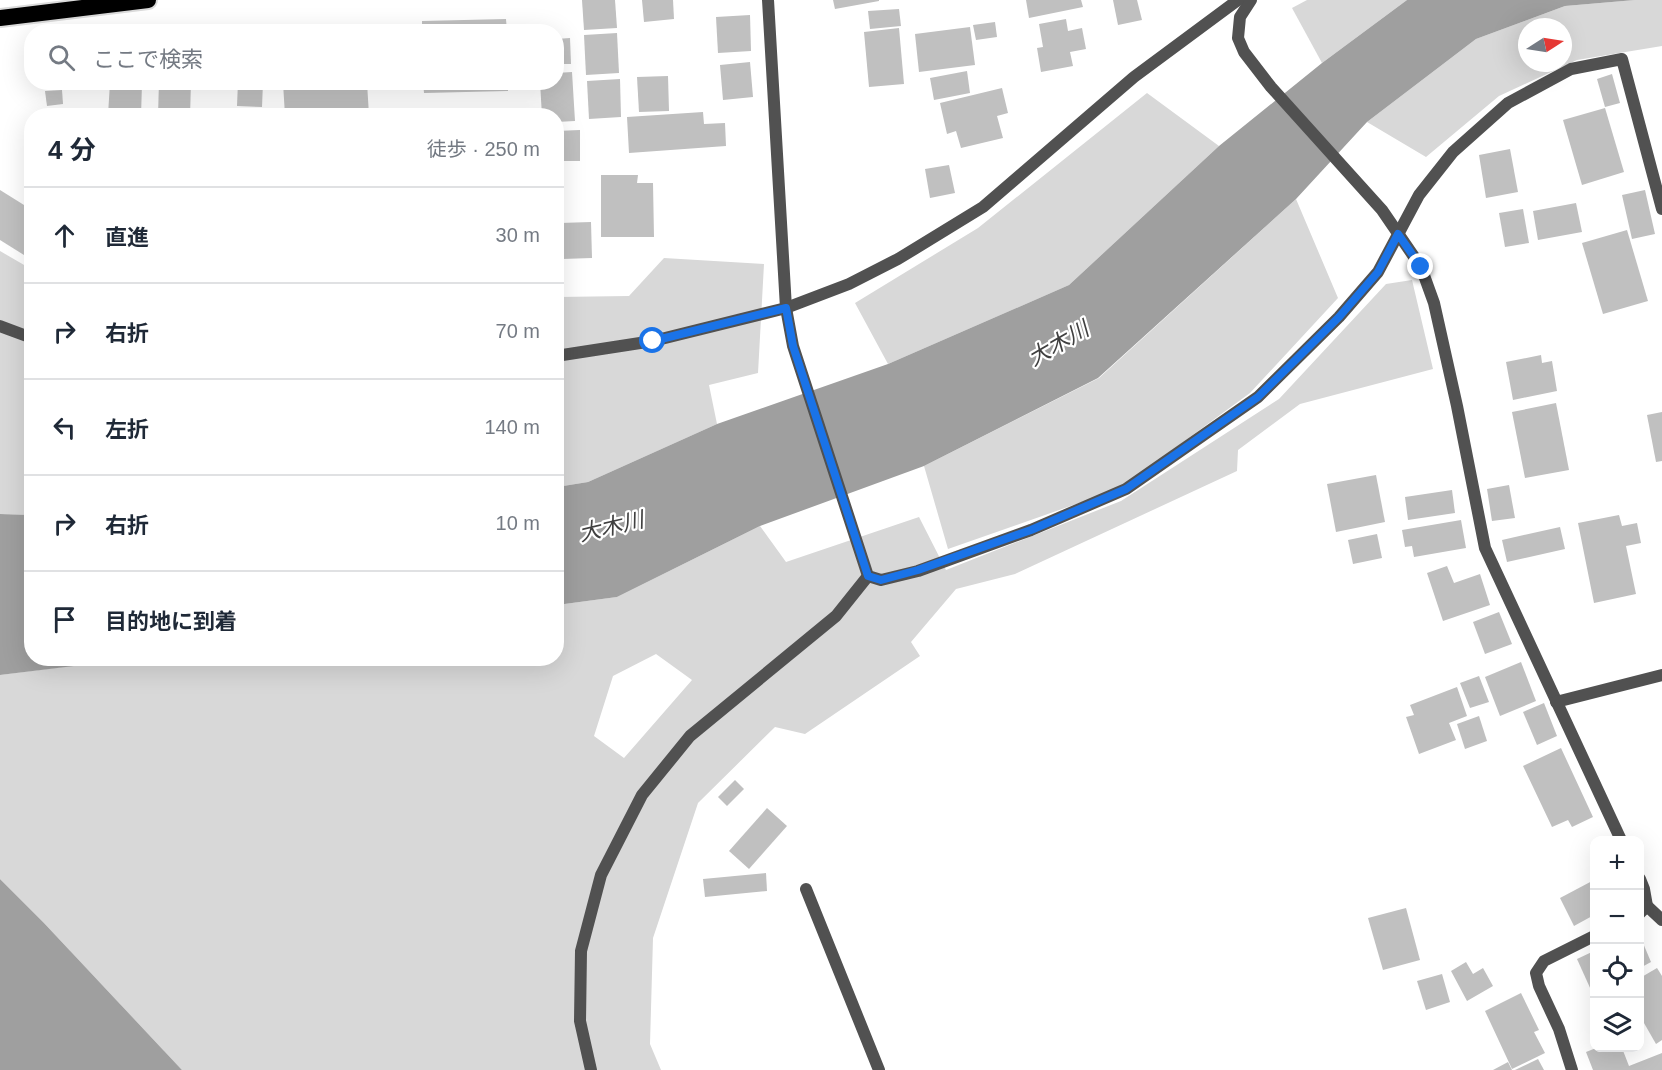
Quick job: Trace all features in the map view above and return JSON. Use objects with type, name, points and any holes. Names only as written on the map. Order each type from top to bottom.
[{"type":"highway","points":[[0,18],[148,0]]},
{"type":"street","points":[[768,0],[786,308],[793,346],[868,576]]},
{"type":"street","points":[[564,355],[653,341],[786,308],[849,284],[898,259],[982,207],[1134,77],[1238,0]]},
{"type":"street","points":[[1251,0],[1240,17],[1238,38],[1244,52],[1271,87],[1382,210],[1421,267],[1434,303],[1485,548],[1619,836]]},
{"type":"street","points":[[868,576],[881,580],[918,570],[1031,530],[1126,489],[1258,397],[1339,317],[1378,272],[1419,195],[1453,152],[1508,103],[1571,69],[1622,59],[1662,209]]},
{"type":"street","points":[[0,326],[24,335]]},
{"type":"street","points":[[591,1070],[580,1021],[580,951],[601,875],[642,795],[690,736],[836,616],[868,576]]},
{"type":"street","points":[[1556,702],[1662,675]]},
{"type":"street","points":[[807,890],[879,1070]]},
{"type":"street","points":[[1644,910],[1662,920]]},
{"type":"street","points":[[1572,1070],[1559,1029],[1539,986],[1536,973],[1544,961],[1590,938]]},
{"type":"shaded area","points":[[1307,0],[1407,0],[1322,63],[1292,8]]},
{"type":"shaded area","points":[[1662,0],[1662,46],[1572,62],[1572,18],[1533,18],[1565,6]]},
{"type":"shaded area","points":[[1518,23],[1518,72],[1551,72],[1499,96],[1426,157],[1367,122],[1476,39]]},
{"type":"shaded area","points":[[1147,93],[1219,146],[1069,285],[888,364],[855,303],[978,228]]},
{"type":"shaded area","points":[[1296,199],[1338,298],[1250,393],[1119,489],[948,549],[924,466],[1099,378]]},
{"type":"shaded area","points":[[0,251],[24,265],[24,515],[0,514]]},
{"type":"shaded area","points":[[664,258],[764,264],[758,373],[709,385],[717,424],[588,482],[564,486],[564,297],[629,296]]},
{"type":"shaded area","points":[[1412,280],[1433,369],[1300,404],[1238,450],[1237,471],[1015,574],[956,589],[911,642],[920,656],[805,734],[775,727],[698,803],[653,938],[650,1044],[661,1070],[182,1070],[0,879],[0,675],[69,666],[564,666],[564,604],[617,597],[760,526],[786,562],[919,517],[946,570],[1121,501],[1279,399],[1386,284]],"holes":[[[656,654],[692,680],[624,758],[594,736],[613,676]]]},
{"type":"water","name":"大木川","points":[[1407,0],[1635,0],[1565,6],[1533,18],[1518,18],[1518,23],[1476,39],[1367,122],[1296,199],[1098,378],[924,466],[760,526],[617,597],[564,604],[564,486],[588,482],[717,424],[888,364],[1069,285],[1219,146],[1322,63]]},
{"type":"water","points":[[0,514],[24,515],[24,666],[74,666],[0,675]]},
{"type":"water","points":[[0,879],[44,923],[182,1070],[0,1070]]},
{"type":"building","points":[[582,0],[615,0],[617,28],[584,30]]},
{"type":"building","points":[[642,0],[673,0],[674,19],[644,22]]},
{"type":"building","points":[[833,0],[879,0],[879,1],[835,9]]},
{"type":"building","points":[[1026,0],[1081,0],[1083,7],[1029,18]]},
{"type":"building","points":[[1113,0],[1137,0],[1142,20],[1118,25]]},
{"type":"building","points":[[899,9],[901,26],[870,29],[868,11]]},
{"type":"building","points":[[750,15],[751,51],[718,53],[716,17]]},
{"type":"building","points":[[506,19],[506,24],[422,24],[422,21]]},
{"type":"building","points":[[1066,19],[1068,31],[1082,28],[1086,49],[1070,52],[1073,66],[1041,72],[1037,48],[1043,47],[1039,24]]},
{"type":"building","points":[[995,22],[997,37],[976,40],[973,25]]},
{"type":"building","points":[[970,27],[975,65],[919,72],[915,34]]},
{"type":"building","points":[[899,28],[904,84],[869,87],[864,32]]},
{"type":"building","points":[[617,33],[619,73],[586,75],[584,35]]},
{"type":"building","points":[[564,38],[570,38],[571,64],[564,64]]},
{"type":"building","points":[[750,62],[753,97],[723,100],[720,65]]},
{"type":"building","points":[[967,71],[970,93],[934,100],[930,78]]},
{"type":"building","points":[[564,72],[572,72],[575,121],[564,122],[564,108],[542,108],[540,90],[564,90]]},
{"type":"building","points":[[1612,74],[1620,103],[1605,107],[1597,79]]},
{"type":"building","points":[[668,76],[669,111],[639,112],[637,77]]},
{"type":"building","points":[[620,79],[621,117],[589,119],[587,81]]},
{"type":"building","points":[[1002,88],[1008,113],[997,116],[1003,138],[961,148],[956,131],[947,134],[940,103]]},
{"type":"building","points":[[62,90],[63,104],[47,106],[45,91]]},
{"type":"building","points":[[110,90],[142,90],[141,108],[108,108]]},
{"type":"building","points":[[159,90],[191,90],[190,108],[158,108]]},
{"type":"building","points":[[238,90],[263,90],[262,107],[237,106]]},
{"type":"building","points":[[283,90],[367,90],[369,108],[285,108]]},
{"type":"building","points":[[424,90],[508,90],[508,91],[424,93]]},
{"type":"building","points":[[1605,108],[1624,172],[1582,185],[1563,120]]},
{"type":"building","points":[[703,112],[704,124],[725,123],[726,146],[629,153],[627,117]]},
{"type":"building","points":[[580,130],[580,161],[564,161],[564,131]]},
{"type":"building","points":[[1510,149],[1518,192],[1486,198],[1479,155]]},
{"type":"building","points":[[949,165],[955,193],[930,198],[925,169]]},
{"type":"building","points":[[601,175],[638,175],[637,183],[653,183],[654,237],[601,237]]},
{"type":"building","points":[[0,190],[24,205],[24,255],[0,240]]},
{"type":"building","points":[[1645,190],[1655,234],[1632,239],[1622,195]]},
{"type":"building","points":[[1576,203],[1582,232],[1538,240],[1533,211]]},
{"type":"building","points":[[1523,209],[1529,243],[1505,247],[1499,213]]},
{"type":"building","points":[[591,222],[592,258],[564,259],[564,223]]},
{"type":"building","points":[[1627,230],[1648,301],[1603,314],[1582,243]]},
{"type":"building","points":[[1541,355],[1542,363],[1552,361],[1557,391],[1513,400],[1506,362]]},
{"type":"building","points":[[1556,403],[1569,470],[1525,478],[1512,412]]},
{"type":"building","points":[[1662,412],[1662,461],[1656,462],[1647,415]]},
{"type":"building","points":[[1376,475],[1385,522],[1336,532],[1327,484]]},
{"type":"building","points":[[1509,485],[1515,518],[1492,521],[1487,489]]},
{"type":"building","points":[[1452,490],[1455,513],[1408,520],[1405,497]]},
{"type":"building","points":[[1619,515],[1622,526],[1637,523],[1641,543],[1626,546],[1636,594],[1594,603],[1578,523]]},
{"type":"building","points":[[1461,520],[1466,548],[1414,557],[1412,546],[1405,547],[1402,530]]},
{"type":"building","points":[[1560,527],[1565,549],[1507,562],[1502,540]]},
{"type":"building","points":[[1377,534],[1382,558],[1353,564],[1348,540]]},
{"type":"building","points":[[1447,566],[1454,583],[1480,574],[1490,605],[1443,621],[1427,573]]},
{"type":"building","points":[[1499,612],[1512,644],[1485,654],[1473,622]]},
{"type":"building","points":[[1521,662],[1536,701],[1500,716],[1485,677]]},
{"type":"building","points":[[1479,676],[1489,702],[1470,708],[1460,683]]},
{"type":"building","points":[[1457,687],[1467,716],[1449,723],[1456,740],[1419,754],[1406,717],[1414,715],[1410,705]]},
{"type":"building","points":[[1544,703],[1557,736],[1537,745],[1523,712]]},
{"type":"building","points":[[1479,716],[1487,741],[1465,749],[1457,724]]},
{"type":"building","points":[[1561,748],[1593,817],[1572,827],[1568,820],[1552,827],[1523,766]]},
{"type":"building","points":[[735,780],[744,789],[727,806],[718,797]]},
{"type":"building","points":[[767,808],[787,826],[749,869],[729,851]]},
{"type":"building","points":[[766,873],[767,891],[705,897],[703,879]]},
{"type":"building","points":[[1590,882],[1590,917],[1574,926],[1560,898]]},
{"type":"building","points":[[1406,908],[1420,960],[1383,970],[1368,918]]},
{"type":"building","points":[[1644,945],[1651,962],[1644,966]]},
{"type":"building","points":[[1590,953],[1590,988],[1577,959]]},
{"type":"building","points":[[1466,962],[1473,974],[1483,968],[1493,986],[1467,1001],[1451,971]]},
{"type":"building","points":[[1657,968],[1662,976],[1662,1040],[1656,1044],[1644,1023],[1644,976]]},
{"type":"building","points":[[1442,974],[1450,1002],[1426,1010],[1417,981]]},
{"type":"building","points":[[1521,993],[1539,1030],[1534,1032],[1545,1053],[1512,1069],[1485,1011]]},
{"type":"building","points":[[1586,1052],[1624,1052],[1629,1066],[1662,1053],[1662,1070],[1593,1070]]},
{"type":"building","points":[[1538,1059],[1544,1070],[1515,1070]]},
{"type":"building","points":[[1508,1062],[1512,1070],[1493,1070]]},
{"type":"route","points":[[653,341],[786,308],[793,346],[868,576],[881,580],[918,570],[1031,530],[1126,489],[1258,397],[1339,317],[1378,272],[1398,234],[1421,267]]}]
